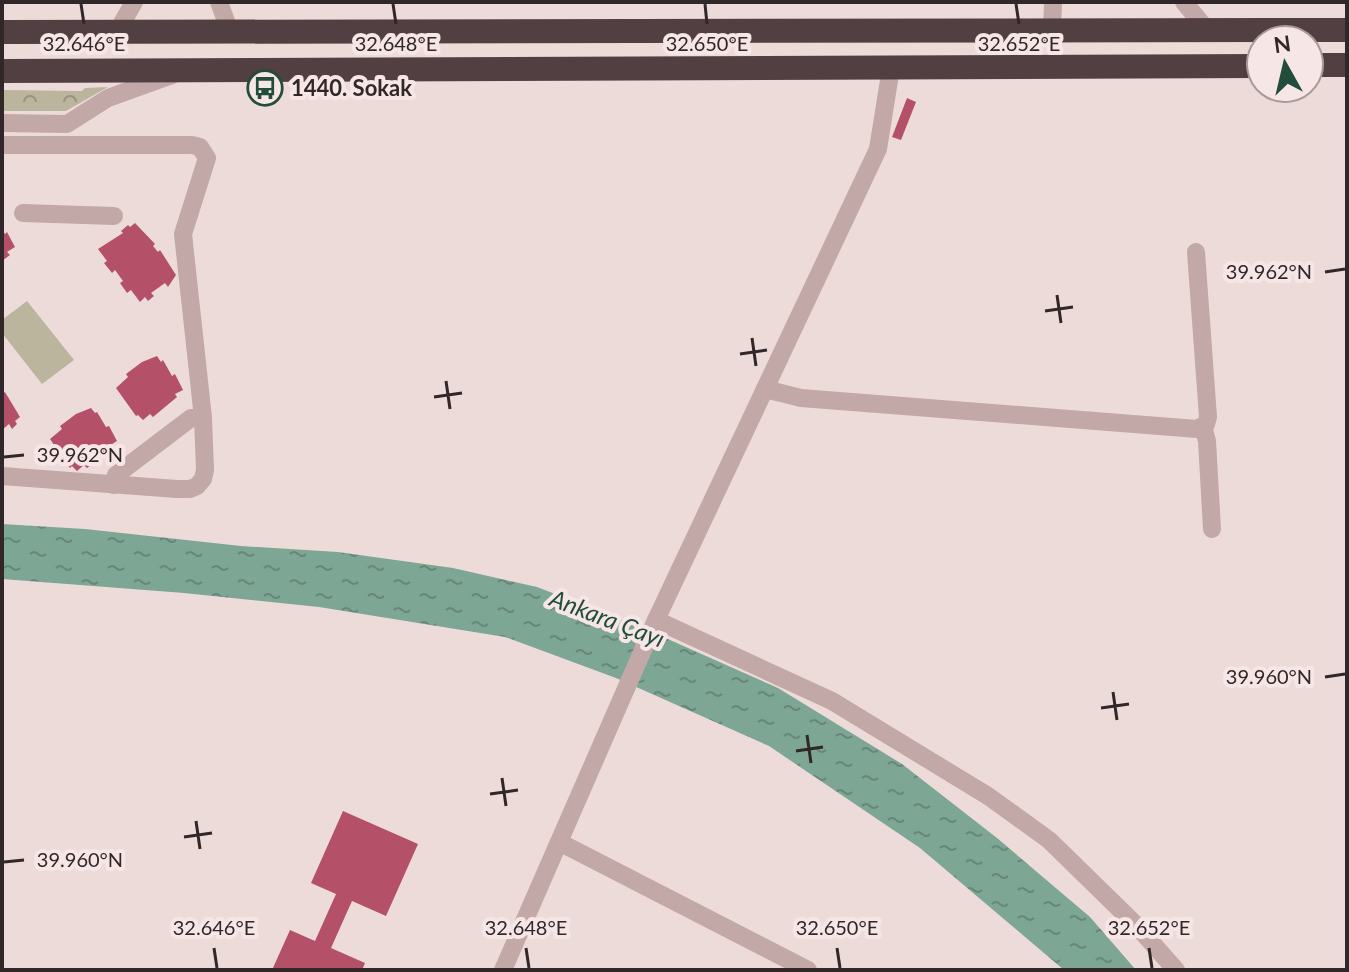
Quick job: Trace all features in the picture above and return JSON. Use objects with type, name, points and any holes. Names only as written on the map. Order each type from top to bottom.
[{"type":"highway","points":[[2,32],[230,32],[1054,12],[1207,30],[1347,30]]},
{"type":"highway","points":[[1325,65],[1347,65]]},
{"type":"highway","points":[[2,71],[1245,66]]},
{"type":"street","points":[[117,32],[134,2]]},
{"type":"street","points":[[219,2],[230,32]]},
{"type":"street","points":[[230,32],[235,2]]},
{"type":"street","points":[[1184,2],[1207,30]]},
{"type":"street","points":[[503,970],[656,620],[878,149],[891,68]]},
{"type":"street","points":[[2,123],[67,124],[108,98],[183,71]]},
{"type":"street","points":[[2,145],[192,145],[205,152],[207,158],[183,234],[203,418],[203,479],[190,489],[177,489],[2,476]]},
{"type":"street","points":[[23,213],[114,216]]},
{"type":"street","points":[[765,389],[801,398],[1194,430],[1203,427],[1208,417],[1196,252]]},
{"type":"street","points":[[113,485],[116,475],[191,418],[203,418]]},
{"type":"street","points":[[1203,427],[1212,529]]},
{"type":"street","points":[[656,620],[832,701],[988,796],[1049,840],[1136,925],[1176,970]]},
{"type":"street","points":[[559,842],[808,970]]},
{"type":"green space","points":[[108,87],[66,111],[2,111],[2,90],[82,91],[85,88]]},
{"type":"green space","points":[[27,301],[74,360],[42,384],[2,333],[2,320]]},
{"type":"water","name":"Ankara Çayı","points":[[2,524],[338,552],[453,568],[537,587],[643,628],[778,688],[902,764],[997,838],[1090,917],[1136,970],[1064,970],[920,848],[769,746],[616,678],[505,637],[319,607],[2,579]]},
{"type":"building","points":[[907,98],[916,102],[901,140],[892,137]]},
{"type":"building","points":[[135,223],[155,244],[153,246],[158,252],[160,250],[176,275],[168,287],[165,283],[151,293],[154,296],[148,301],[145,297],[140,302],[131,290],[127,293],[120,283],[123,281],[115,270],[112,273],[104,263],[107,261],[98,249]]},
{"type":"building","points":[[2,230],[5,234],[7,232],[15,247],[7,252],[10,255],[2,261]]},
{"type":"building","points":[[157,356],[172,376],[175,374],[183,390],[153,417],[150,414],[143,420],[136,416],[116,388],[128,377],[126,374]]},
{"type":"building","points":[[5,392],[20,417],[12,429],[9,424],[2,430],[2,394]]},
{"type":"building","points":[[91,408],[106,427],[109,426],[117,441],[87,468],[84,465],[77,471],[72,466],[70,468],[50,439],[62,429],[60,426]]},
{"type":"building","points":[[343,811],[418,844],[386,916],[352,901],[331,948],[365,963],[362,970],[272,970],[290,930],[315,941],[336,894],[311,883]]},
{"type":"place","name":"1440. Sokak","points":[[265,88]]}]
